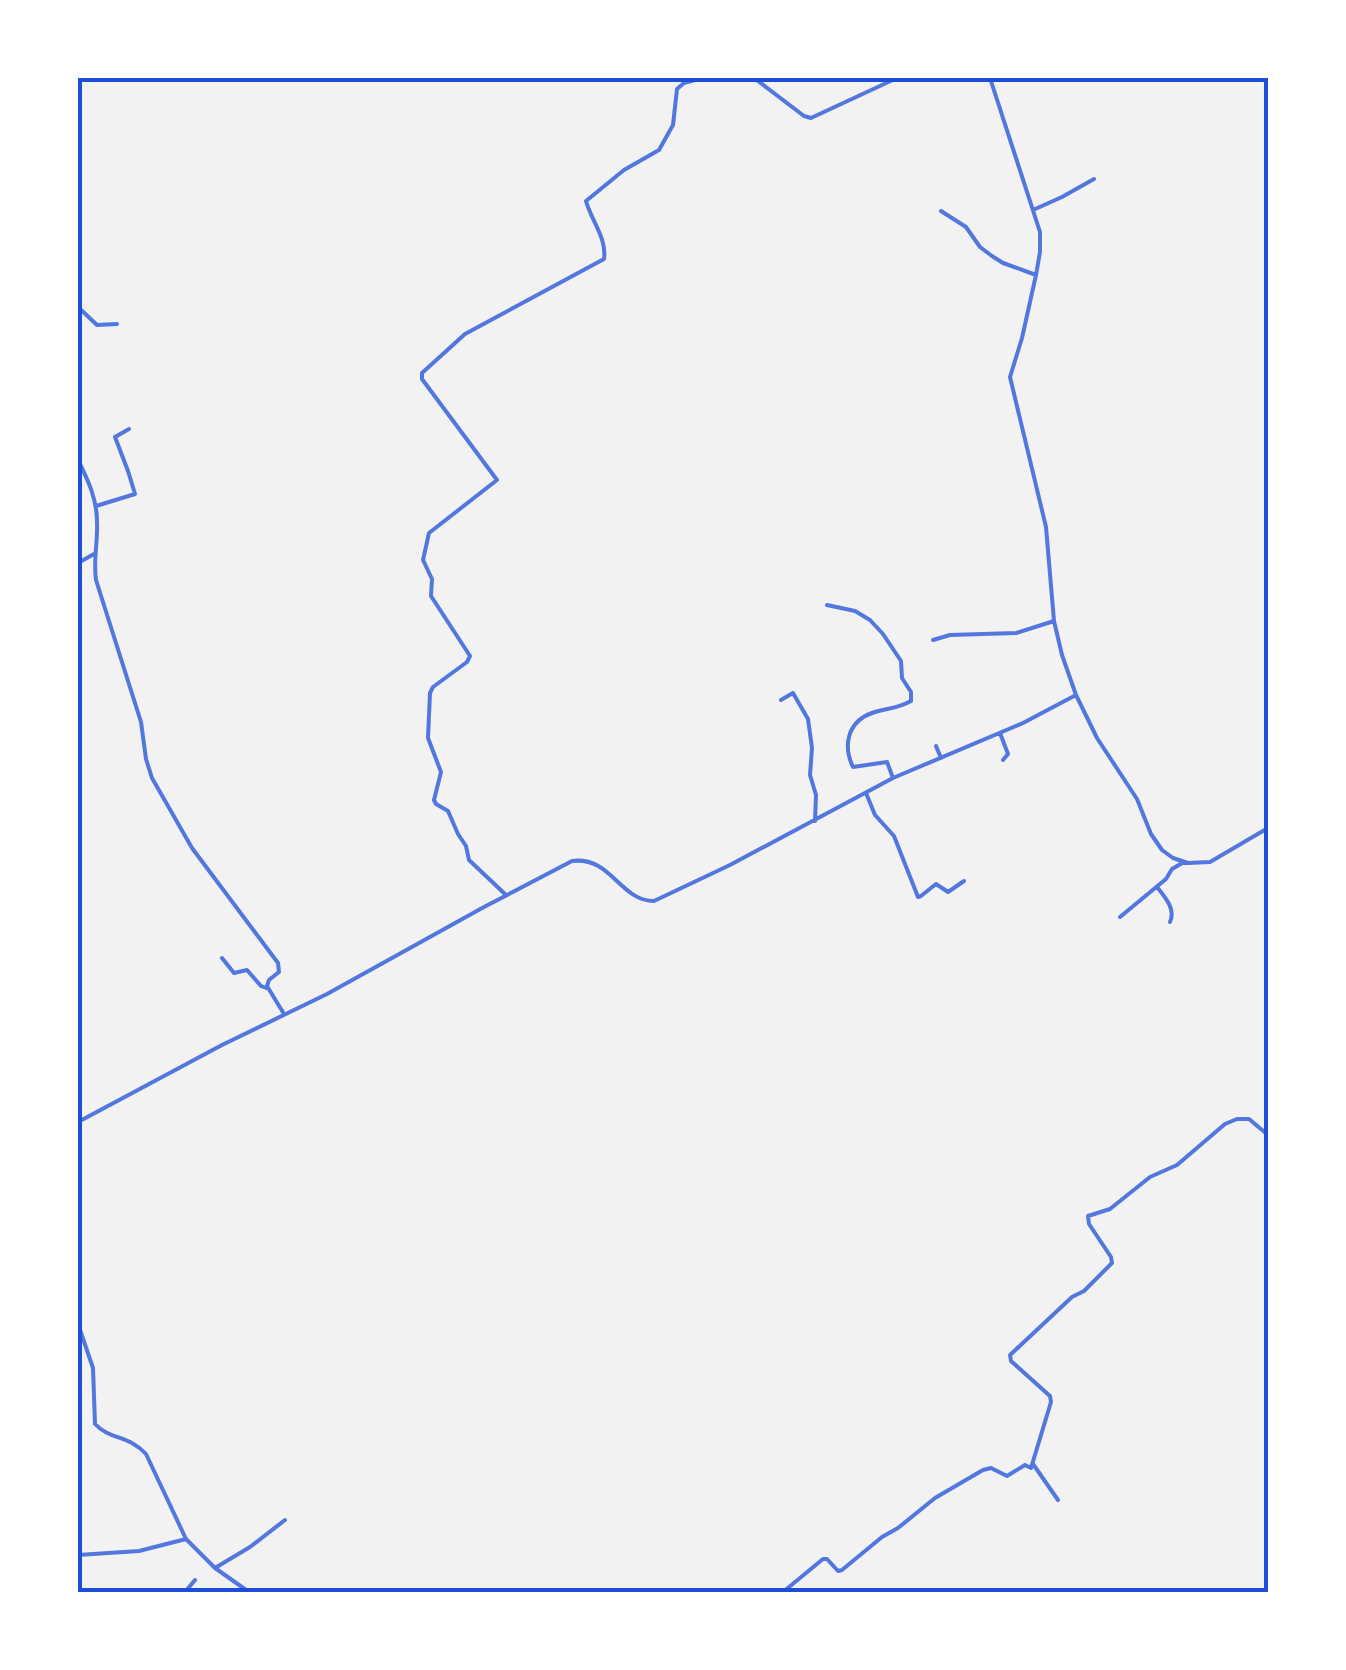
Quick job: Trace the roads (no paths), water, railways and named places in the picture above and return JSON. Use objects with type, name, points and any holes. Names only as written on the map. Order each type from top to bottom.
[{"type":"street","points":[[506,895],[469,860],[468,849],[448,810],[434,800],[441,772],[428,738],[430,693],[433,686],[470,656],[430,596],[432,579],[422,560],[429,533],[497,480],[422,379],[422,373],[465,334],[604,259],[604,243],[586,200],[628,168],[660,150],[673,125],[677,89],[702,78]]},
{"type":"street","points":[[754,78],[804,116],[813,118],[897,78]]},
{"type":"street","points":[[990,78],[1040,232],[1036,276],[1010,378],[1046,527],[1054,620],[1076,695],[1137,799],[1151,834],[1173,858],[1200,864],[1210,862],[1268,828]]},
{"type":"street","points":[[1033,210],[1094,179]]},
{"type":"street","points":[[941,211],[966,227],[980,246],[1002,263],[1036,276]]},
{"type":"street","points":[[78,307],[97,326],[118,324]]},
{"type":"street","points":[[96,506],[134,494],[115,438],[129,429]]},
{"type":"street","points":[[78,460],[96,506],[96,580],[136,707],[152,778],[192,848],[278,963],[279,972],[268,983],[284,1014]]},
{"type":"street","points":[[78,562],[94,554]]},
{"type":"street","points":[[827,605],[855,611],[870,620],[901,661],[902,678],[911,701],[866,716],[849,734],[847,743],[853,767],[886,762],[894,778]]},
{"type":"street","points":[[933,640],[950,635],[1016,632],[1054,620]]},
{"type":"street","points":[[782,700],[792,693],[807,717],[815,821]]},
{"type":"street","points":[[78,1122],[572,861],[584,859],[610,873],[633,896],[654,901],[894,778],[1000,733],[1076,695]]},
{"type":"street","points":[[1000,733],[1008,754],[1002,760]]},
{"type":"street","points":[[936,746],[940,758]]},
{"type":"street","points":[[866,793],[877,818],[894,836],[918,897],[936,884],[948,892],[964,881]]},
{"type":"street","points":[[1120,917],[1184,862]]},
{"type":"street","points":[[1157,887],[1170,906],[1170,922]]},
{"type":"street","points":[[222,958],[234,973],[248,970],[261,986],[270,989]]},
{"type":"street","points":[[783,1592],[823,1559],[842,1570],[882,1537],[986,1468],[1006,1476],[1025,1465],[1032,1468],[1050,1396],[1010,1355],[1110,1266],[1111,1257],[1089,1224],[1088,1216],[1110,1209],[1150,1178],[1177,1165],[1231,1121],[1249,1119],[1268,1136]]},
{"type":"street","points":[[78,1324],[93,1368],[96,1424],[106,1433],[137,1444],[146,1454],[186,1539],[215,1568],[250,1592]]},
{"type":"street","points":[[1033,1464],[1058,1500]]},
{"type":"street","points":[[215,1568],[247,1550],[285,1520]]},
{"type":"street","points":[[78,1555],[139,1551],[186,1539]]},
{"type":"street","points":[[185,1592],[194,1580]]}]
